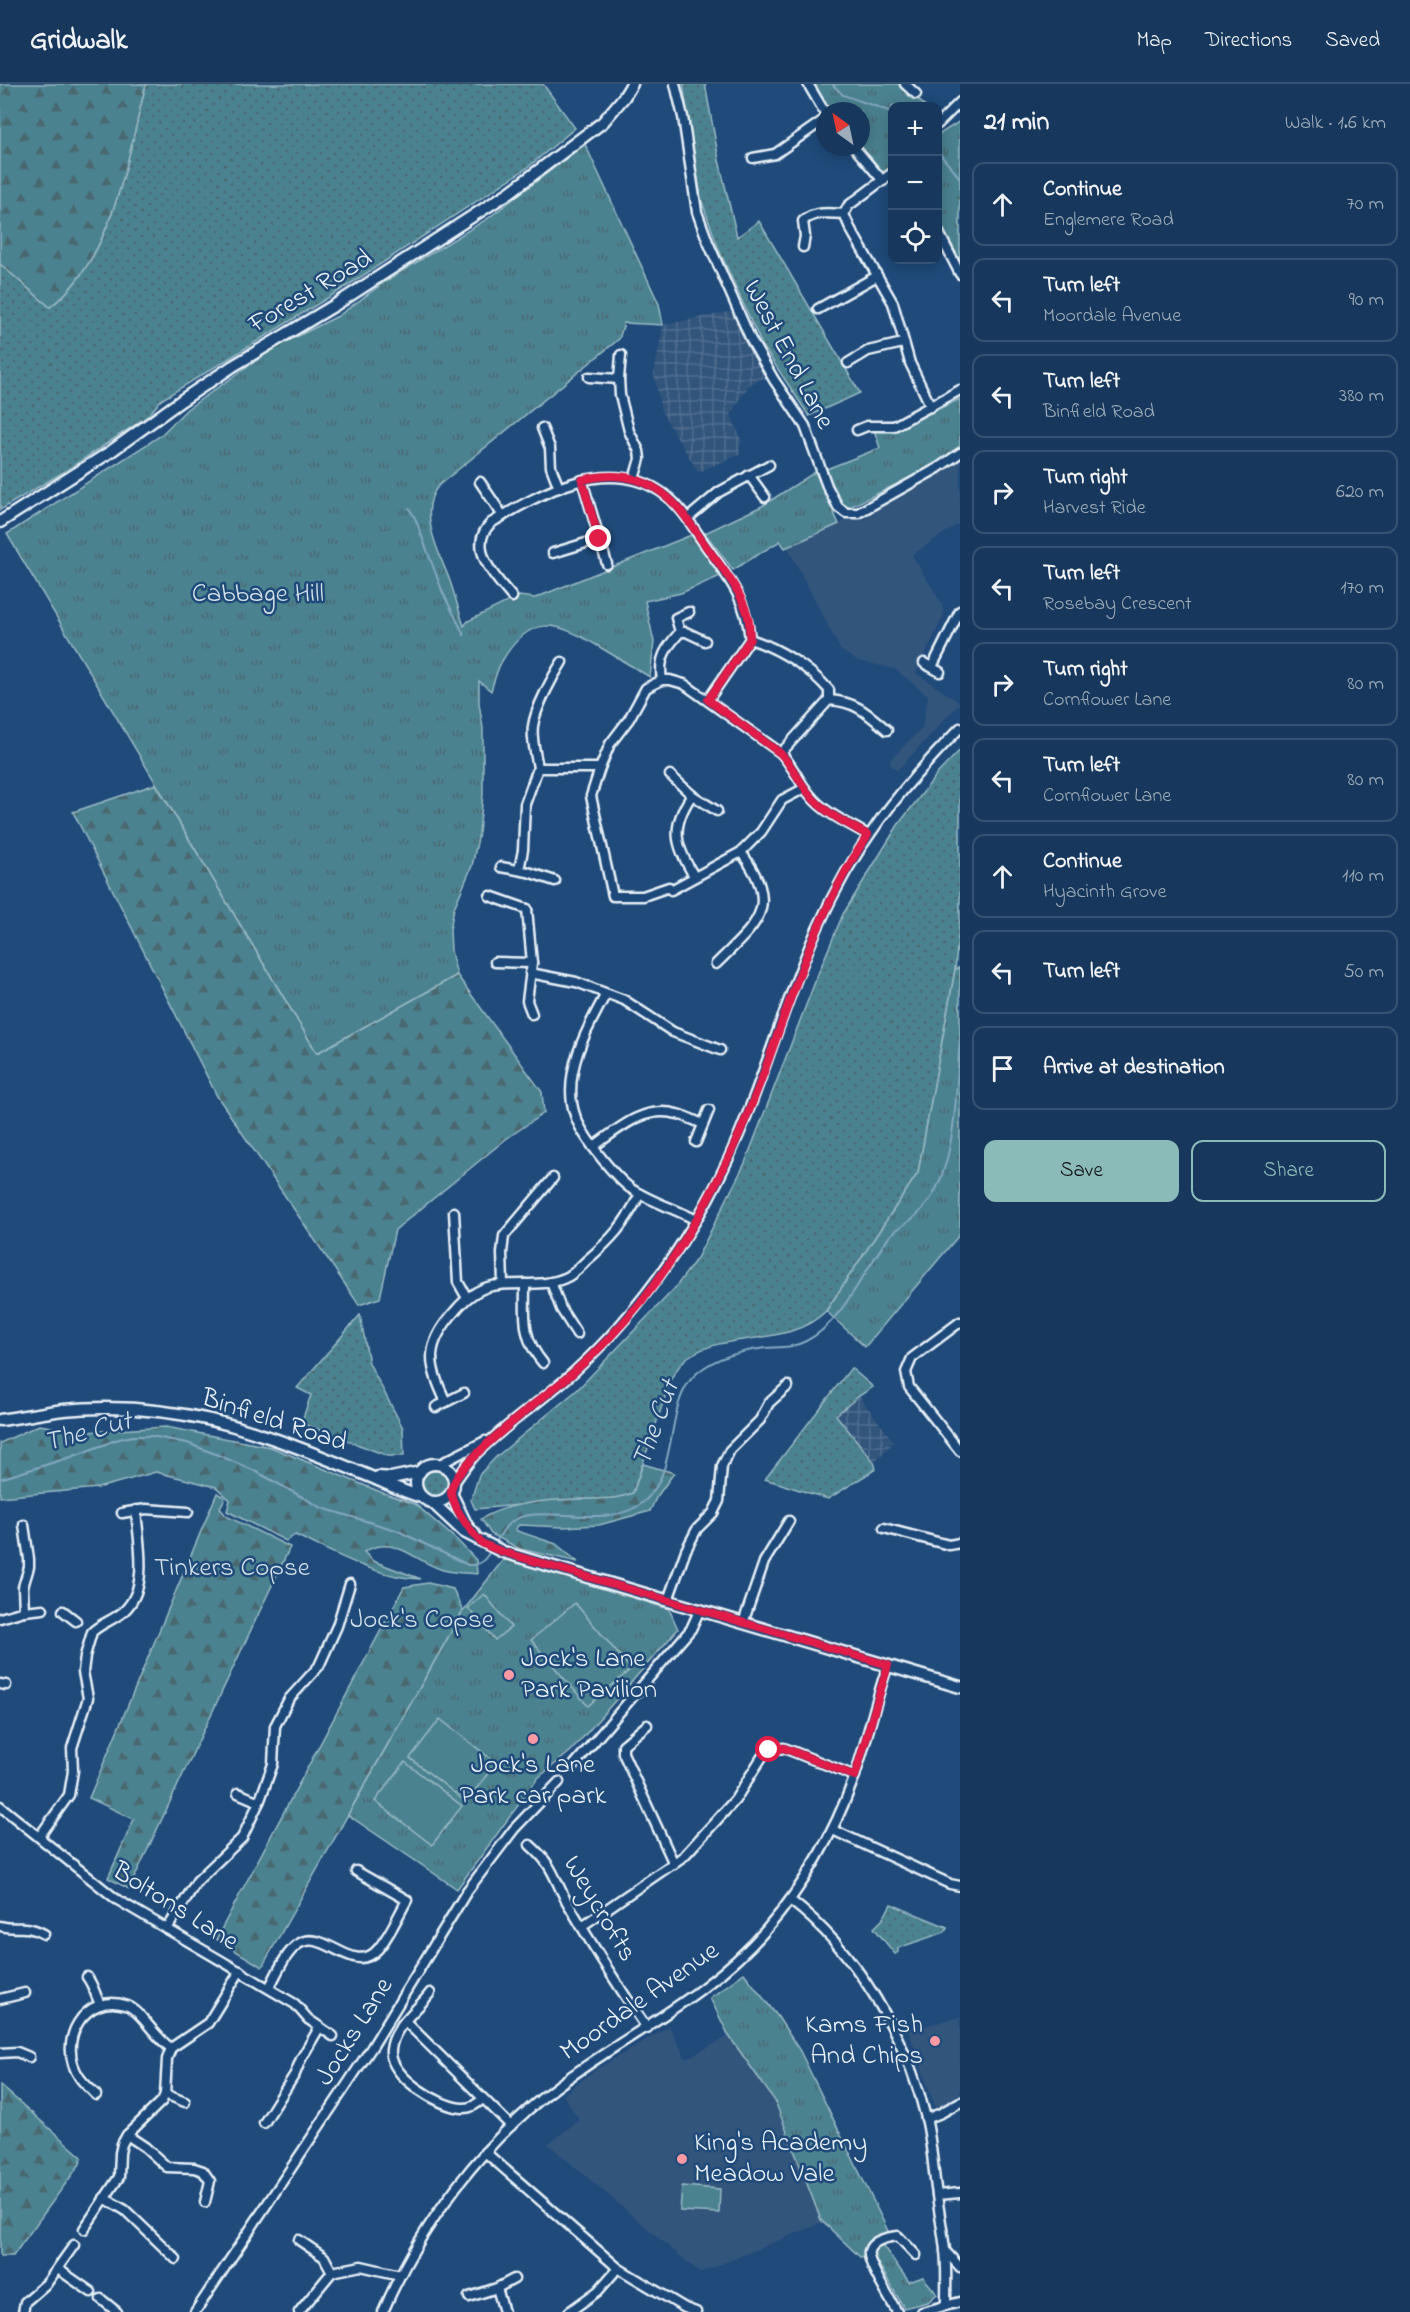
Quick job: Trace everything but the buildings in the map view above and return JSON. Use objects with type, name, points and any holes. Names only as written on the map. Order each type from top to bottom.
[{"type":"main road","name":"Forest Road","points":[[0,522],[110,452],[233,366],[335,305],[510,192],[603,122],[632,84]]},
{"type":"main road","name":"Binfield Road","points":[[0,1420],[63,1410],[135,1409],[175,1413],[256,1432],[372,1477],[404,1492],[427,1499],[464,1532],[503,1552],[960,1687]]},
{"type":"main road","name":"Binfield Road","points":[[0,1428],[19,1417]]},
{"type":"main road","points":[[438,1465],[449,1471],[453,1488],[443,1500],[427,1499],[418,1492],[416,1482],[420,1472],[429,1466],[438,1465]]},
{"type":"main road","name":"Binfield Road","points":[[372,1477],[392,1478],[420,1472]]},
{"type":"main road","name":"Binfield Road","points":[[453,1488],[467,1526],[482,1543]]},
{"type":"street","name":"West End Lane","points":[[675,84],[683,117],[697,212],[708,242],[751,340],[774,380],[806,426],[827,486],[838,507],[846,513],[858,513],[960,453]]},
{"type":"street","points":[[808,84],[819,102]]},
{"type":"street","points":[[905,84],[916,94]]},
{"type":"street","points":[[942,120],[960,102]]},
{"type":"street","points":[[753,158],[775,154],[816,125]]},
{"type":"street","points":[[862,156],[883,181]]},
{"type":"street","points":[[844,214],[848,206],[888,177]]},
{"type":"street","points":[[803,248],[805,236],[803,221],[807,217],[816,214],[844,214]]},
{"type":"street","points":[[844,214],[893,303],[910,363],[931,407]]},
{"type":"street","points":[[942,239],[960,274]]},
{"type":"street","points":[[818,309],[877,276]]},
{"type":"street","points":[[848,363],[868,351],[903,343]]},
{"type":"street","points":[[621,355],[620,395],[640,459],[634,479]]},
{"type":"street","points":[[589,377],[619,379]]},
{"type":"street","points":[[857,430],[867,426],[894,426],[960,390]]},
{"type":"street","points":[[542,428],[550,448],[551,467],[560,488]]},
{"type":"street","points":[[688,518],[719,492],[769,465]]},
{"type":"street","points":[[748,475],[765,497]]},
{"type":"street","points":[[512,597],[490,568],[480,549],[483,530],[503,516],[560,488],[582,480],[618,476],[646,483],[664,494],[688,518],[726,573],[748,617],[750,639],[708,700]]},
{"type":"street","points":[[582,480],[607,564]]},
{"type":"street","points":[[480,482],[503,516]]},
{"type":"street","points":[[553,553],[599,539]]},
{"type":"street","points":[[932,667],[960,611]]},
{"type":"street","points":[[680,632],[676,618],[689,612]]},
{"type":"street","points":[[680,632],[686,632],[705,641]]},
{"type":"street","points":[[662,680],[660,669],[662,654],[680,632]]},
{"type":"street","points":[[750,639],[775,648],[817,676],[829,690],[829,700],[780,753]]},
{"type":"street","points":[[519,870],[523,850],[525,804],[538,768],[533,731],[535,718],[550,682],[562,662]]},
{"type":"street","points":[[805,788],[782,800],[761,832],[741,852],[671,890],[669,887],[643,896],[613,896],[591,796],[610,744],[629,719],[646,688],[662,680],[684,684],[780,753],[790,762],[814,800],[868,835]]},
{"type":"street","points":[[829,700],[846,701],[861,708],[887,730]]},
{"type":"street","points":[[453,1488],[479,1450],[576,1370],[616,1330],[649,1291],[696,1220],[724,1169],[747,1118],[818,926],[847,868],[899,792],[960,728]]},
{"type":"street","points":[[538,768],[600,768]]},
{"type":"street","points":[[670,775],[692,795],[717,811]]},
{"type":"street","points":[[692,795],[684,807],[676,837],[682,856],[694,876]]},
{"type":"street","points":[[716,964],[746,937],[761,911],[760,882],[741,852]]},
{"type":"street","points":[[501,867],[555,881]]},
{"type":"street","points":[[490,896],[528,908],[532,963],[527,1001],[531,1014]]},
{"type":"street","points":[[495,962],[532,963]]},
{"type":"street","points":[[530,973],[576,982],[606,994],[638,1008],[673,1032],[720,1050]]},
{"type":"street","points":[[606,994],[584,1035],[571,1087],[574,1114],[593,1147],[617,1176],[640,1194],[696,1220]]},
{"type":"street","points":[[696,1142],[709,1110]]},
{"type":"street","points":[[593,1147],[632,1119],[651,1114],[675,1113],[703,1124]]},
{"type":"street","points":[[503,1284],[504,1236],[553,1178]]},
{"type":"street","points":[[446,1402],[436,1384],[431,1366],[432,1348],[444,1322],[467,1298],[481,1289],[503,1284],[551,1282],[570,1275],[610,1241],[626,1222],[640,1194]]},
{"type":"street","points":[[454,1212],[458,1282],[467,1298]]},
{"type":"street","points":[[551,1282],[561,1309],[578,1334]]},
{"type":"street","points":[[525,1284],[525,1330],[533,1351],[543,1363]]},
{"type":"street","points":[[960,1322],[912,1358],[906,1372],[909,1387],[960,1451]]},
{"type":"street","points":[[668,1600],[686,1550],[697,1529],[713,1513],[719,1501],[722,1466],[730,1450],[760,1420],[769,1403],[788,1386]]},
{"type":"street","points":[[436,1407],[464,1393]]},
{"type":"street","points":[[438,1465],[506,1428]]},
{"type":"street","points":[[39,1837],[69,1795],[73,1779],[72,1748],[88,1698],[83,1672],[92,1632],[125,1610],[135,1592],[140,1572],[135,1510]]},
{"type":"street","points":[[122,1513],[135,1510],[188,1512]]},
{"type":"street","points":[[743,1623],[764,1562],[789,1521]]},
{"type":"street","points":[[24,1525],[29,1567],[22,1587],[24,1611]]},
{"type":"street","points":[[884,1527],[949,1545],[960,1543]]},
{"type":"street","points":[[167,1929],[197,1881],[242,1838],[273,1764],[275,1726],[289,1699],[319,1666],[337,1626],[350,1584]]},
{"type":"street","points":[[0,1618],[24,1611],[43,1609]]},
{"type":"street","points":[[574,1765],[691,1629],[700,1609]]},
{"type":"street","points":[[63,1611],[76,1621]]},
{"type":"street","name":"Moordale Avenue","points":[[383,2312],[400,2275],[425,2234],[485,2152],[560,2084],[698,1994],[720,1976],[765,1931],[790,1900],[832,1830],[855,1776],[888,1665]]},
{"type":"street","points":[[647,1725],[623,1745],[623,1753],[674,1864]]},
{"type":"street","points":[[582,1926],[674,1864],[699,1841],[735,1800],[762,1757],[769,1750],[784,1748],[855,1776]]},
{"type":"street","name":"Jocks Lane","points":[[195,2312],[354,2076],[467,1891],[514,1829],[559,1782]]},
{"type":"street","points":[[238,1793],[259,1802]]},
{"type":"street","name":"Boltons Lane","points":[[0,1806],[116,1899],[296,2004],[308,2019],[333,2036]]},
{"type":"street","points":[[832,1830],[950,1884],[960,1886]]},
{"type":"street","name":"Weycrofts","points":[[530,1845],[549,1865],[566,1900],[647,2028]]},
{"type":"street","points":[[269,1988],[290,1951],[307,1940],[318,1941],[348,1956],[366,1958],[378,1950],[407,1900],[356,1871]]},
{"type":"street","points":[[790,1900],[805,1912],[845,1954],[903,2048],[926,2119],[945,2251],[946,2305]]},
{"type":"street","points":[[0,1926],[10,1929],[31,1927],[44,1934]]},
{"type":"street","points":[[84,2229],[119,2176],[120,2153],[127,2135],[162,2102],[165,2094],[167,2059],[171,2048],[208,2024],[240,1971]]},
{"type":"street","points":[[87,1977],[93,1985],[94,1993],[100,2004]]},
{"type":"street","points":[[432,1992],[405,2021],[391,2048],[392,2060],[403,2078],[411,2085],[451,2106],[471,2108],[483,2099]]},
{"type":"street","points":[[0,1999],[25,1993]]},
{"type":"street","points":[[96,2095],[79,2077],[72,2055],[71,2039],[78,2021],[92,2007],[114,2003],[130,2007],[158,2038],[171,2048]]},
{"type":"street","points":[[405,2021],[511,2126]]},
{"type":"street","points":[[264,2123],[295,2074],[319,2028]]},
{"type":"street","points":[[0,2053],[17,2052],[29,2057]]},
{"type":"street","points":[[165,2094],[185,2102]]},
{"type":"street","points":[[926,2119],[960,2102]]},
{"type":"street","points":[[127,2135],[145,2147],[167,2167],[194,2168],[204,2171],[210,2181],[205,2202]]},
{"type":"street","points":[[485,2152],[618,2268],[676,2303],[696,2312]]},
{"type":"street","points":[[937,2194],[960,2193]]},
{"type":"street","points":[[104,2198],[125,2210],[176,2259]]},
{"type":"street","points":[[897,2312],[872,2263],[869,2251],[871,2247],[886,2238],[898,2236],[916,2255]]},
{"type":"street","points":[[298,2240],[324,2257],[332,2272]]},
{"type":"street","points":[[23,2312],[25,2302],[47,2283],[75,2245]]},
{"type":"street","points":[[945,2251],[960,2267]]},
{"type":"street","points":[[298,2312],[332,2272],[360,2266],[400,2275]]},
{"type":"street","points":[[569,2312],[598,2291],[618,2268]]},
{"type":"street","points":[[58,2269],[91,2292]]},
{"type":"street","points":[[469,2297],[497,2289],[514,2279]]},
{"type":"street","points":[[497,2289],[504,2312]]},
{"type":"street","points":[[101,2300],[117,2312]]},
{"type":"street","points":[[922,2312],[960,2302]]},
{"type":"shaded area","points":[[733,311],[764,378],[749,385],[731,414],[742,442],[739,448],[741,454],[698,472],[661,411],[654,374],[663,325]]},
{"type":"shaded area","points":[[960,457],[960,523],[912,555],[942,604],[944,615],[916,673],[960,703],[897,771],[890,764],[891,759],[922,728],[928,696],[895,669],[858,661],[841,651],[788,548],[847,520],[865,519],[864,517]]},
{"type":"shaded area","points":[[859,1396],[894,1442],[874,1462],[836,1414]]},
{"type":"shaded area","points":[[960,2017],[960,2093],[936,2109],[908,2030]]},
{"type":"shaded area","name":"King's Academy Meadow Vale","points":[[669,2026],[686,2059],[729,2036],[775,2101],[823,2222],[700,2273],[548,2144],[579,2120],[563,2095],[594,2071]]},
{"type":"green space","points":[[0,84],[146,84],[124,174],[103,234],[89,262],[72,286],[50,307],[0,264]]},
{"type":"green space","points":[[146,84],[543,84],[575,128],[527,168],[347,286],[161,400],[147,417],[67,470],[0,510],[0,264],[50,307],[72,287],[89,262],[115,205]]},
{"type":"green space","points":[[683,84],[705,84],[719,160],[737,237],[759,221],[860,393],[809,416],[762,345],[719,250],[701,199]]},
{"type":"green space","points":[[812,84],[902,84],[921,102],[888,102],[888,170],[884,174],[869,156],[870,102],[823,102]]},
{"type":"green space","points":[[960,121],[960,260],[942,226],[942,132]]},
{"type":"green space","name":"Cabbage Hill","points":[[585,144],[659,304],[663,325],[624,323],[619,339],[439,485],[432,495],[430,507],[432,533],[436,546],[464,626],[468,621],[519,596],[535,598],[694,534],[723,575],[681,593],[645,601],[654,642],[650,677],[570,631],[546,626],[534,628],[513,645],[500,664],[491,691],[479,681],[479,703],[483,728],[483,794],[479,833],[472,866],[454,908],[450,929],[451,951],[457,975],[317,1053],[7,534],[160,436],[187,409],[276,347],[338,316],[386,281],[487,219]]},
{"type":"green space","points":[[960,399],[960,449],[942,462],[848,508],[839,501],[824,470],[880,448],[874,430],[900,429]]},
{"type":"green space","points":[[815,472],[839,524],[785,548],[780,541],[733,570],[705,533],[762,506]]},
{"type":"green space","points":[[960,750],[960,915],[955,970],[918,1173],[826,1311],[811,1323],[794,1330],[722,1343],[704,1349],[688,1357],[678,1367],[671,1379],[633,1493],[616,1500],[586,1499],[475,1509],[471,1500],[479,1475],[496,1457],[577,1390],[675,1288],[697,1258],[745,1163],[843,914],[898,825],[938,773]]},
{"type":"green space","points":[[156,784],[317,1053],[457,975],[542,1092],[544,1113],[506,1139],[395,1230],[380,1298],[359,1305],[217,1096],[73,812]]},
{"type":"green space","points":[[960,967],[960,1234],[865,1347],[826,1311],[918,1173],[955,970]]},
{"type":"green space","points":[[360,1315],[369,1363],[403,1428],[404,1456],[388,1456],[301,1423],[311,1395],[297,1388]]},
{"type":"green space","points":[[851,1368],[873,1387],[836,1415],[874,1462],[876,1469],[828,1499],[765,1479]]},
{"type":"green space","points":[[39,1425],[85,1432],[166,1427],[271,1447],[415,1504],[457,1540],[476,1560],[477,1574],[443,1570],[395,1547],[385,1546],[364,1552],[373,1561],[421,1579],[405,1578],[372,1569],[295,1535],[286,1541],[227,1511],[230,1500],[216,1487],[156,1472],[98,1488],[0,1497],[0,1443]]},
{"type":"green space","points":[[643,1464],[674,1473],[656,1498],[650,1511],[599,1525],[563,1527],[519,1525],[516,1528],[517,1531],[556,1544],[578,1562],[520,1549],[491,1534],[481,1519],[518,1505],[621,1497],[633,1493]]},
{"type":"green space","points":[[435,1471],[445,1475],[449,1485],[445,1495],[435,1499],[425,1495],[421,1485],[425,1475]]},
{"type":"green space","name":"Tinkers Copse","points":[[217,1493],[225,1498],[220,1508],[226,1516],[290,1547],[129,1889],[108,1878],[134,1819],[89,1798]]},
{"type":"green space","points":[[503,1560],[514,1561],[669,1609],[678,1629],[571,1751],[538,1778],[457,1889],[348,1815],[463,1611]]},
{"type":"green space","name":"Jock's Copse","points":[[428,1583],[453,1589],[463,1611],[262,1967],[216,1939],[404,1587]]},
{"type":"green space","points":[[484,1594],[511,1627],[495,1640],[468,1608]]},
{"type":"green space","points":[[575,1603],[631,1669],[588,1706],[531,1640]]},
{"type":"green space","points":[[440,1719],[496,1763],[466,1802],[410,1758]]},
{"type":"green space","points":[[405,1762],[462,1806],[432,1845],[375,1801]]},
{"type":"green space","points":[[891,1904],[947,1927],[945,1932],[898,1948],[895,1954],[874,1928],[883,1919]]},
{"type":"green space","points":[[744,1973],[778,2017],[800,2051],[889,2233],[883,2246],[909,2282],[923,2277],[937,2294],[928,2302],[904,2308],[875,2258],[860,2257],[821,2220],[775,2101],[729,2036],[710,1998]]},
{"type":"green space","points":[[0,2085],[82,2157],[80,2164],[13,2256],[0,2256]]},
{"type":"green space","points":[[682,2186],[720,2189],[719,2213],[680,2211]]},
{"type":"waterway","name":"The Cut","points":[[832,84],[843,95],[888,111]]},
{"type":"waterway","name":"The Cut","points":[[941,156],[960,178]]},
{"type":"waterway","points":[[409,508],[415,518],[443,593],[464,635]]},
{"type":"waterway","name":"The Cut","points":[[494,1545],[503,1530],[521,1517],[535,1514],[605,1516],[622,1513],[638,1506],[651,1494],[660,1479],[683,1391],[699,1371],[716,1361],[736,1354],[756,1349],[796,1345],[819,1333],[831,1321],[890,1236],[929,1201],[939,1182],[951,1142],[960,1040]]},
{"type":"waterway","name":"The Cut","points":[[0,1479],[119,1439],[151,1436],[187,1443],[218,1455],[255,1471],[322,1508],[396,1530],[468,1565],[482,1562],[491,1550]]},
{"type":"place","name":"Jock's Lane Park Pavilion","points":[[509,1675]]},
{"type":"place","name":"Jock's Lane Park car park","points":[[533,1739]]},
{"type":"place","name":"Kams Fish And Chips","points":[[935,2041]]},
{"type":"place","name":"King's Academy Meadow Vale","points":[[682,2159]]},
{"type":"route","points":[[599,539],[582,480],[618,476],[634,479],[646,483],[676,504],[726,573],[748,617],[750,639],[708,700],[790,762],[814,800],[868,835],[847,868],[810,944],[747,1118],[710,1198],[663,1272],[631,1314],[576,1370],[479,1450],[454,1483],[451,1493],[467,1526],[482,1543],[503,1552],[888,1665],[855,1776],[784,1748],[769,1750]]}]
